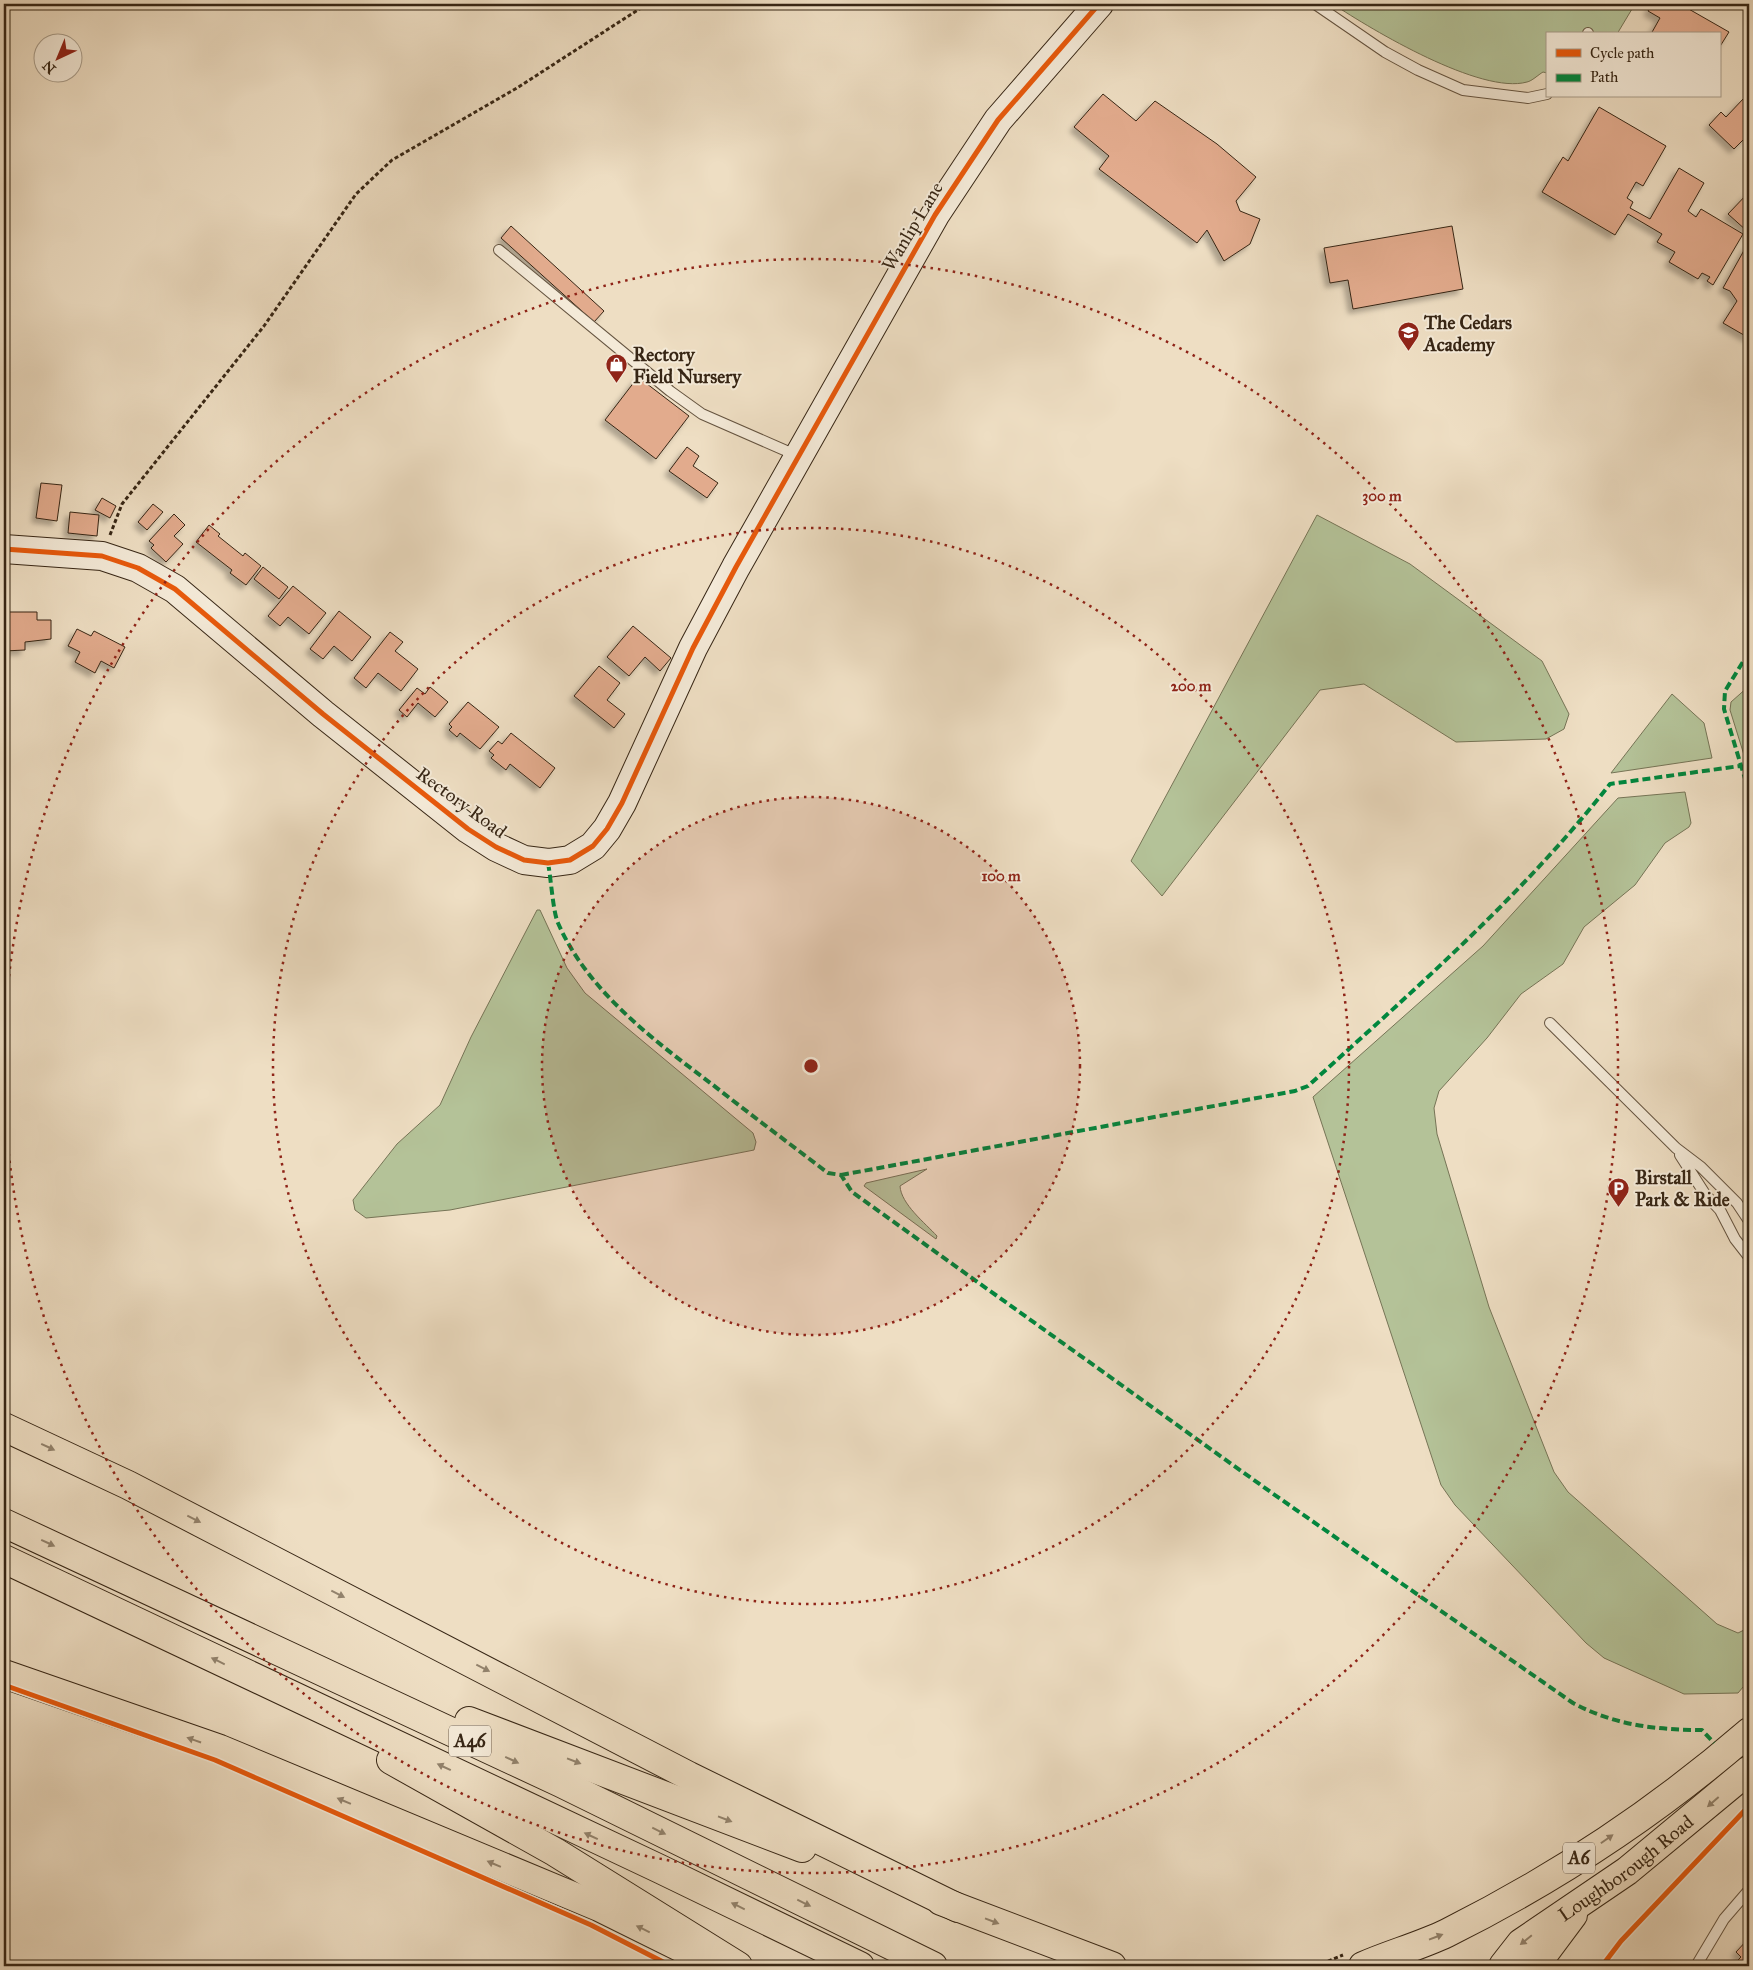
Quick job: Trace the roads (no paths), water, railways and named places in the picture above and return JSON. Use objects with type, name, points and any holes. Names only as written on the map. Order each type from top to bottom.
[{"type":"highway","points":[[4,1427],[128,1485],[689,1776],[958,1908]]},
{"type":"highway","name":"A46","points":[[4,1523],[561,1783],[933,1966]]},
{"type":"highway","name":"A46","points":[[4,1559],[245,1675],[660,1868],[860,1966]]},
{"type":"highway","points":[[187,1608],[477,1725],[1112,1966]]},
{"type":"highway","points":[[4,1674],[220,1749],[598,1907],[718,1966]]},
{"type":"highway","points":[[245,1675],[409,1771],[555,1852],[738,1966]]},
{"type":"highway","name":"Loughborough Road","points":[[1356,1960],[1446,1933],[1558,1873],[1680,1788],[1749,1732]]},
{"type":"highway","name":"Loughborough Road","points":[[1503,1966],[1521,1943],[1627,1871],[1749,1770]]},
{"type":"highway","points":[[1535,1966],[1581,1904]]},
{"type":"street","name":"Wanlip Lane","points":[[782,484],[935,215],[969,162],[998,120],[1099,4]]},
{"type":"street","name":"Rectory Road","points":[[4,549],[102,556],[138,568],[175,589],[323,714],[468,829],[496,847],[524,860],[548,863],[570,860],[593,846],[607,829],[622,803],[694,648],[782,484]]},
{"type":"lane","points":[[1314,4],[1418,70],[1463,90],[1528,98],[1546,94]]},
{"type":"lane","points":[[499,250],[670,391],[702,414],[798,456]]},
{"type":"lane","points":[[1550,1023],[1676,1148],[1701,1167],[1737,1203],[1749,1221]]},
{"type":"lane","points":[[1676,1148],[1705,1194],[1720,1210],[1735,1239],[1749,1257]]},
{"type":"lane","points":[[1696,1966],[1724,1919],[1749,1890]]},
{"type":"place","name":"The Cedars Academy","points":[[1408,352]]},
{"type":"place","name":"Rectory Field Nursery","points":[[617,384]]},
{"type":"place","name":"Birstall Park & Ride","points":[[1619,1207]]}]
